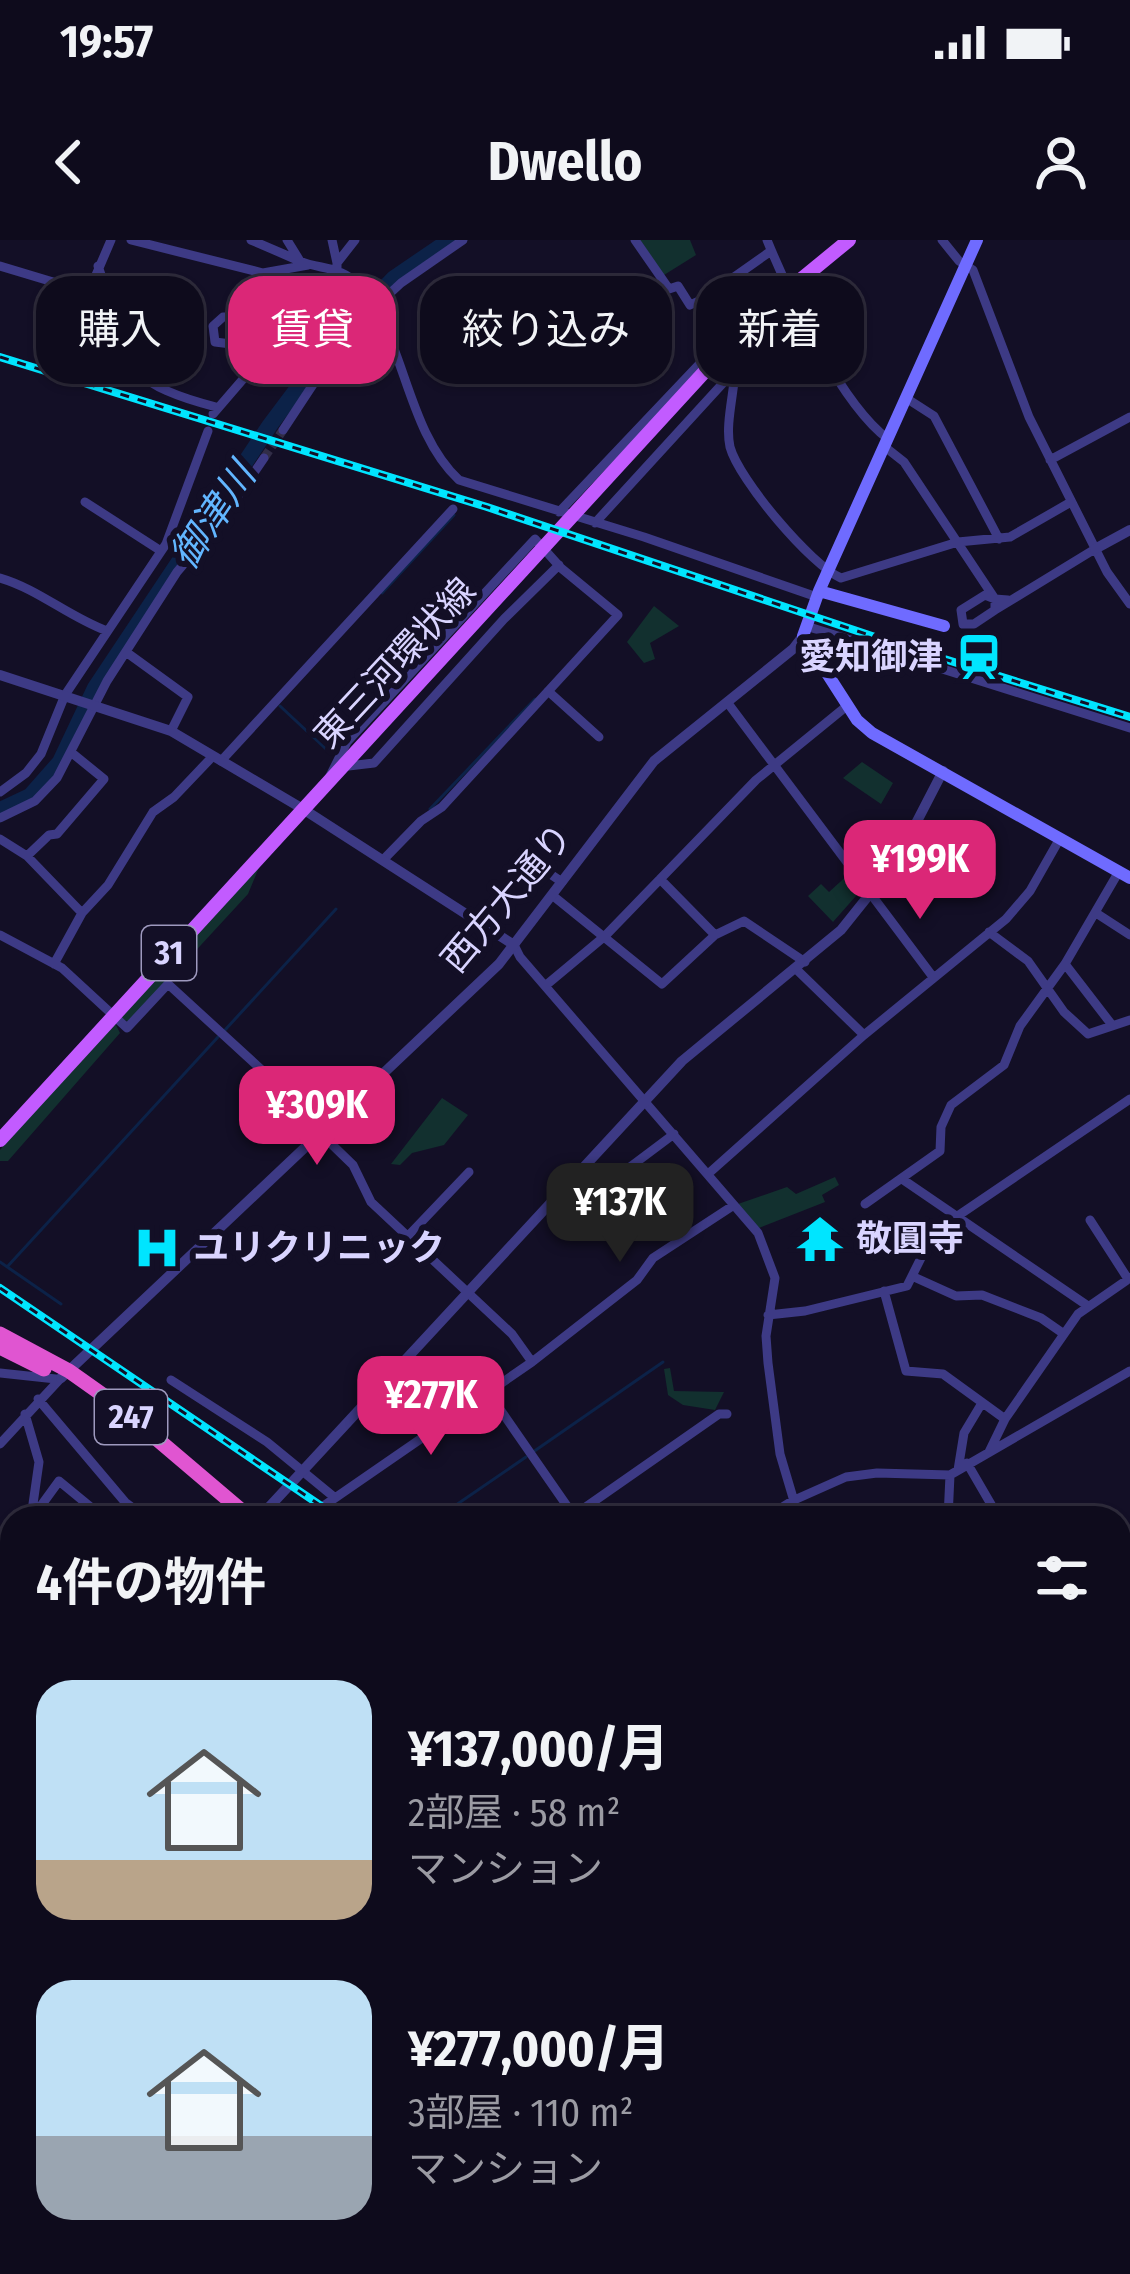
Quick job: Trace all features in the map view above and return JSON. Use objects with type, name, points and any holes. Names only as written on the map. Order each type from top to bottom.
[{"type":"highway","name":"247","points":[[0,1334],[70,1370],[240,1506]]},
{"type":"highway","name":"247","points":[[0,1347],[70,1370],[109,1412],[221,1506]]},
{"type":"main road","name":"東三河環状線","points":[[804,276],[849,240]]},
{"type":"main road","points":[[976,240],[804,631],[856,720],[872,734],[1126,874]]},
{"type":"main road","name":"東三河環状線","points":[[0,1140],[696,382]]},
{"type":"main road","points":[[818,594],[948,626]]},
{"type":"street","points":[[0,266],[82,291],[93,282],[111,240]]},
{"type":"street","points":[[131,240],[263,273],[304,263]]},
{"type":"street","points":[[250,240],[304,263],[337,266]]},
{"type":"street","points":[[286,240],[304,263]]},
{"type":"street","points":[[332,240],[337,266],[348,276]]},
{"type":"street","points":[[329,276],[355,240]]},
{"type":"street","points":[[396,287],[463,240]]},
{"type":"street","points":[[635,240],[669,290],[678,286],[690,305],[696,302]]},
{"type":"street","points":[[942,240],[973,270],[1009,369],[1050,460],[1095,549],[1130,604]]},
{"type":"street","points":[[730,276],[769,245],[783,276]]},
{"type":"street","points":[[98,266],[130,365],[157,388],[214,410],[237,384]]},
{"type":"street","points":[[223,316],[252,317],[249,340],[239,345],[215,342],[213,326],[223,316]]},
{"type":"street","points":[[396,364],[420,421],[446,468],[459,479],[818,594]]},
{"type":"street","points":[[560,512],[696,368]]},
{"type":"street","points":[[283,430],[313,384]]},
{"type":"street","points":[[595,523],[722,384]]},
{"type":"street","points":[[734,384],[731,451],[772,514],[828,572],[842,578],[958,542],[999,538],[1035,525],[1071,502]]},
{"type":"street","points":[[844,384],[904,462],[994,599]]},
{"type":"street","points":[[906,398],[934,416],[999,538]]},
{"type":"street","points":[[1050,460],[1130,418]]},
{"type":"street","points":[[0,792],[26,773],[41,754],[66,695],[161,551],[208,431]]},
{"type":"street","points":[[0,818],[47,790],[72,752],[94,704],[177,572],[226,514],[264,458]]},
{"type":"street","points":[[85,502],[161,551]]},
{"type":"street","points":[[54,964],[82,913],[108,885],[153,812],[217,758],[453,509]]},
{"type":"street","points":[[948,626],[959,614],[1130,530]]},
{"type":"street","points":[[328,781],[347,742],[535,539],[617,615],[442,807],[421,821],[383,860]]},
{"type":"street","points":[[340,767],[374,764],[559,565]]},
{"type":"street","points":[[0,578],[21,584],[76,620],[107,631]]},
{"type":"street","points":[[948,626],[970,626],[994,599]]},
{"type":"street","points":[[959,614],[960,621],[970,626]]},
{"type":"street","points":[[804,631],[1130,728]]},
{"type":"street","name":"西方大通り","points":[[70,1370],[500,964],[654,761],[793,649],[804,631]]},
{"type":"street","points":[[126,652],[188,697],[171,731]]},
{"type":"street","points":[[0,675],[171,731],[303,809],[514,945],[758,1233],[774,1268],[768,1363],[781,1454],[794,1506]]},
{"type":"street","points":[[548,691],[599,736]]},
{"type":"street","points":[[727,702],[933,977]]},
{"type":"street","points":[[545,986],[605,936],[774,764],[848,705]]},
{"type":"street","points":[[27,856],[57,834],[104,779],[72,752]]},
{"type":"street","points":[[267,1506],[697,1046],[841,930],[897,860],[943,771]]},
{"type":"street","points":[[0,839],[27,856],[82,913]]},
{"type":"street","points":[[708,1174],[864,1035],[1006,919],[1030,891],[1059,840]]},
{"type":"street","points":[[531,861],[562,882]]},
{"type":"street","points":[[865,1204],[940,1150],[941,1127],[951,1105],[1004,1065],[1020,1026],[1126,874]]},
{"type":"street","points":[[660,879],[715,935]]},
{"type":"street","points":[[552,896],[662,985],[715,935],[744,921],[800,965],[864,1035]]},
{"type":"street","points":[[1096,914],[1130,935]]},
{"type":"street","points":[[989,932],[1051,984],[1064,1012],[1088,1034],[1130,1020]]},
{"type":"street","points":[[0,935],[54,964],[128,1028],[168,984],[322,1130],[353,1166],[371,1202],[512,1334],[532,1362]]},
{"type":"street","points":[[1065,964],[1112,1025]]},
{"type":"street","points":[[768,1315],[806,1311],[907,1286],[930,1236],[1130,1100]]},
{"type":"street","points":[[583,1172],[593,1181],[622,1173],[674,1134]]},
{"type":"street","points":[[408,1236],[469,1172]]},
{"type":"street","points":[[902,1179],[1088,1306]]},
{"type":"street","points":[[322,1506],[532,1362],[637,1280],[653,1258],[734,1205]]},
{"type":"street","points":[[989,1452],[1004,1419],[1064,1334],[1088,1306],[1129,1278],[1090,1220]]},
{"type":"street","points":[[914,1277],[956,1296],[982,1295],[1041,1318],[1064,1334]]},
{"type":"street","points":[[884,1291],[906,1371],[943,1374],[1004,1419]]},
{"type":"street","points":[[0,1373],[70,1370]]},
{"type":"street","points":[[0,1444],[70,1370]]},
{"type":"street","points":[[784,1506],[832,1482],[863,1474],[958,1469],[1130,1371]]},
{"type":"street","points":[[171,1380],[252,1431],[334,1497]]},
{"type":"street","points":[[488,1393],[565,1506]]},
{"type":"street","points":[[38,1399],[130,1506]]},
{"type":"street","points":[[950,1506],[964,1433],[982,1403]]},
{"type":"street","points":[[25,1414],[39,1462],[34,1506]]},
{"type":"street","points":[[589,1506],[719,1414],[727,1414]]},
{"type":"street","points":[[958,1469],[989,1506]]},
{"type":"street","points":[[44,1506],[59,1480],[93,1506]]},
{"type":"street","points":[[121,1506],[125,1502]]},
{"type":"green space","points":[[640,240],[690,240],[696,255],[664,275]]},
{"type":"green space","points":[[654,606],[679,626],[650,643],[655,659],[644,663],[627,642]]},
{"type":"green space","points":[[862,762],[893,783],[881,804],[843,778]]},
{"type":"green space","points":[[260,865],[248,894],[130,1022],[120,1018]]},
{"type":"green space","points":[[851,872],[863,888],[833,922],[808,896],[821,884],[829,892]]},
{"type":"green space","points":[[115,1023],[120,1033],[8,1161],[0,1161],[0,1150]]},
{"type":"green space","points":[[442,1098],[468,1115],[444,1145],[412,1153],[400,1165],[391,1164]]},
{"type":"green space","points":[[835,1177],[839,1185],[822,1195],[825,1202],[759,1228],[738,1204],[787,1187],[796,1194]]},
{"type":"green space","points":[[670,1368],[674,1391],[724,1392],[715,1410],[683,1405],[668,1395],[664,1369]]},
{"type":"waterway","name":"御津川","points":[[0,810],[30,796],[60,762],[95,688],[270,425],[333,341],[394,278],[450,240]]},
{"type":"waterway","points":[[382,593],[454,515]]},
{"type":"waterway","points":[[430,809],[535,699]]},
{"type":"waterway","points":[[280,706],[326,749]]},
{"type":"waterway","points":[[225,1030],[336,909]]},
{"type":"waterway","points":[[7,1267],[218,1037]]},
{"type":"waterway","points":[[0,1262],[61,1304]]},
{"type":"waterway","points":[[533,1452],[663,1362]]},
{"type":"waterway","points":[[455,1506],[526,1457]]},
{"type":"tunnel","points":[[264,458],[283,430]]},
{"type":"railway","points":[[0,357],[487,507],[1130,717]]},
{"type":"railway","points":[[0,1288],[321,1506]]},
{"type":"place","name":"愛知御津","points":[[979,657]]},
{"type":"place","name":"敬圓寺","points":[[820,1239]]},
{"type":"place","name":"ユリクリニック","points":[[157,1248]]}]
